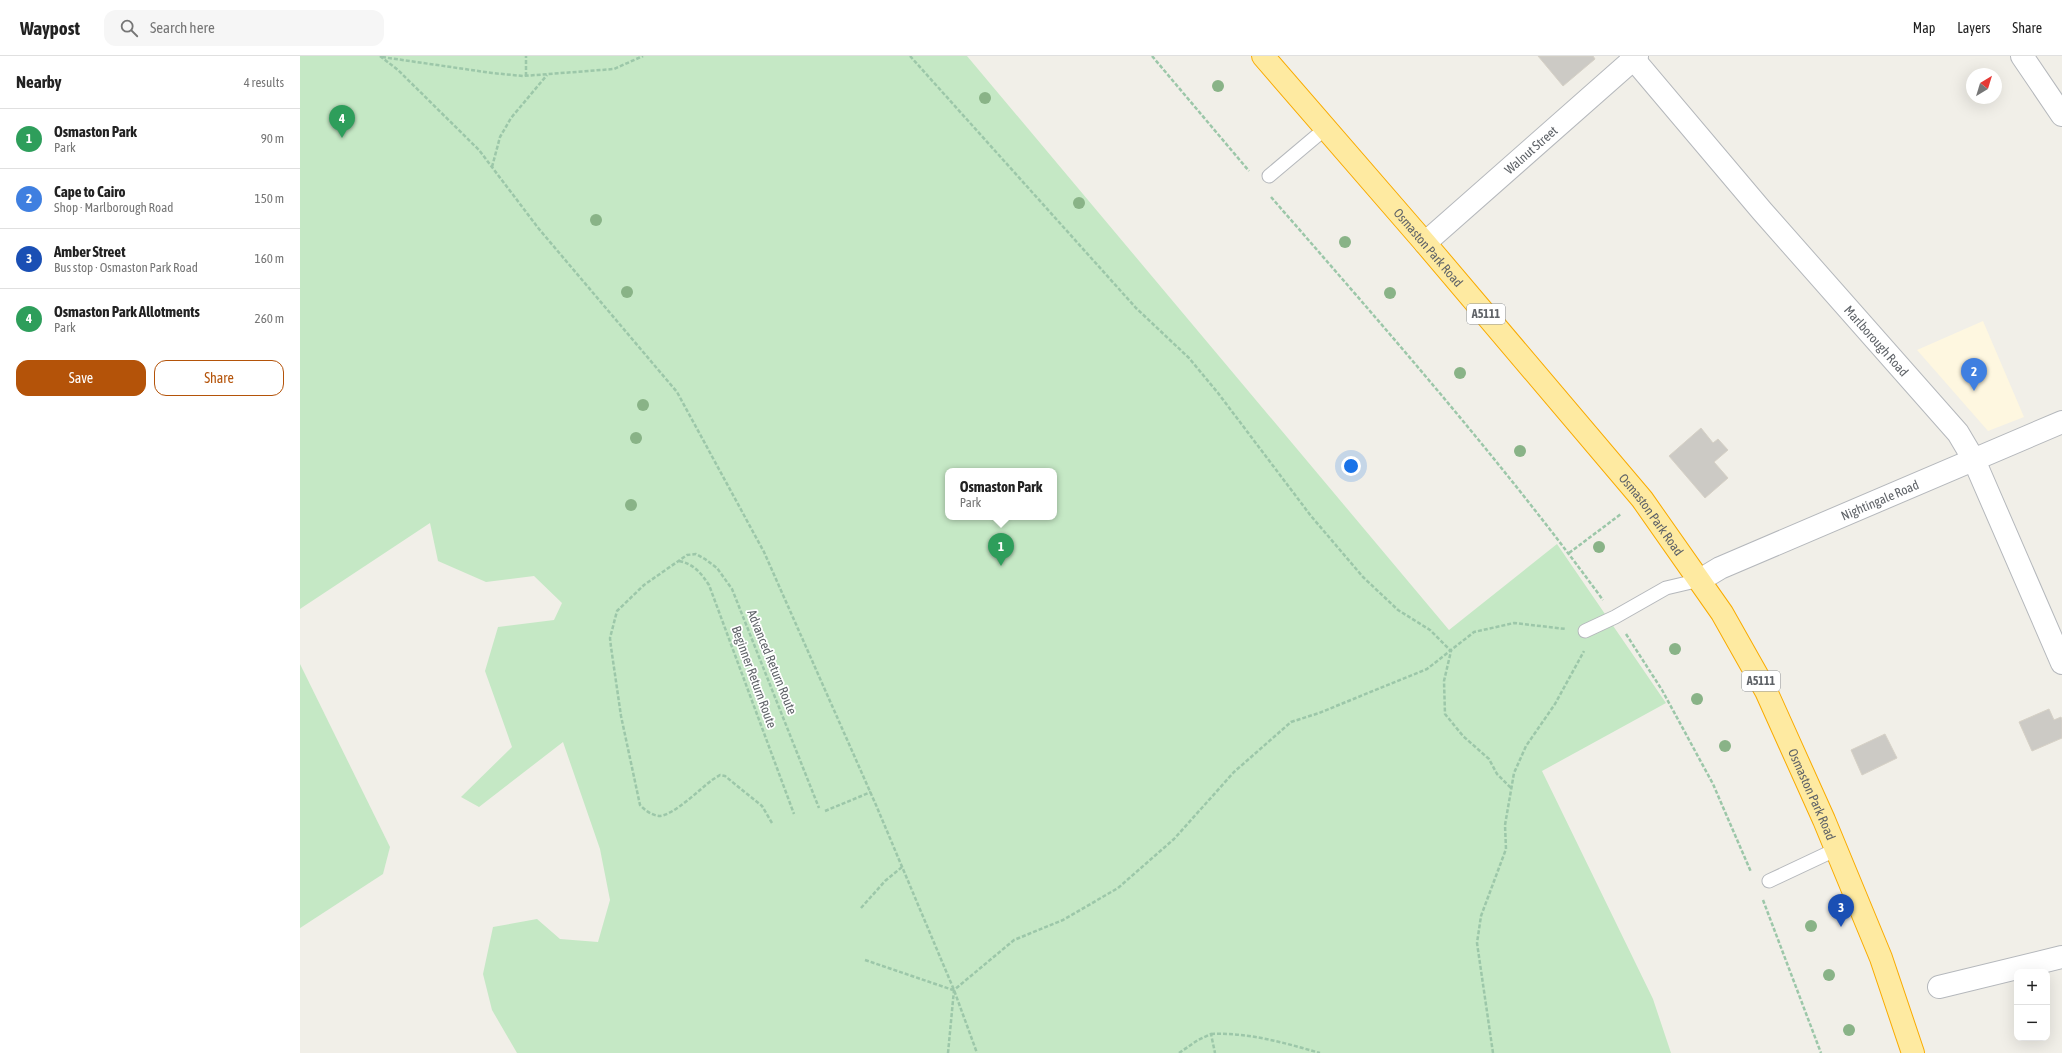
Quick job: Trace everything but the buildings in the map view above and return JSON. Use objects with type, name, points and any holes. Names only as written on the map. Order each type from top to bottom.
[{"type":"highway","name":"Osmaston Park Road","points":[[1263,56],[1425,242],[1642,498],[1700,580],[1722,614],[1766,692],[1837,849],[1881,958],[1912,1053]]},
{"type":"street","points":[[2022,56],[2062,116]]},
{"type":"street","name":"Walnut Street","points":[[1425,242],[1634,57]]},
{"type":"street","name":"Marlborough Road","points":[[1634,57],[1767,217],[1958,433],[1974,460],[2062,663]]},
{"type":"street","name":"Nightingale Road","points":[[1700,580],[1720,568],[2062,422]]},
{"type":"street","points":[[1939,987],[2062,957]]},
{"type":"lane","points":[[1269,176],[1326,128]]},
{"type":"lane","points":[[1585,631],[1615,617],[1666,588],[1700,580]]},
{"type":"lane","points":[[1769,880],[1837,849]]},
{"type":"path","points":[[381,56],[492,73],[526,76],[614,69],[643,56]]},
{"type":"path","points":[[381,56],[398,70],[457,129],[492,167],[539,230],[677,392],[764,552],[871,792],[954,990],[977,1053]]},
{"type":"path","points":[[526,56],[526,76]]},
{"type":"path","points":[[910,56],[1136,308],[1189,358],[1218,393],[1311,516],[1363,577],[1398,610],[1430,630],[1451,651]]},
{"type":"path","points":[[1152,56],[1251,173]]},
{"type":"path","points":[[492,167],[500,137],[511,118],[547,74]]},
{"type":"path","points":[[1266,191],[1433,383],[1569,553],[1615,617],[1662,690],[1713,784],[1740,851],[1754,878]]},
{"type":"path","points":[[1569,553],[1642,498]]},
{"type":"path","name":"Advanced Return Route","points":[[678,561],[687,555],[696,554],[717,568],[732,589],[819,808]]},
{"type":"path","points":[[678,561],[660,572],[628,598],[617,611],[610,638],[621,716],[640,805],[647,812],[657,816],[667,815],[720,775],[726,776],[762,806],[772,823]]},
{"type":"path","name":"Beginner Return Route","points":[[678,561],[688,563],[700,572],[709,585],[794,814]]},
{"type":"path","points":[[948,1053],[954,990],[1014,940],[1063,920],[1118,888],[1174,839],[1234,772],[1290,722],[1319,713],[1427,669],[1474,632],[1514,623],[1585,631],[1584,653],[1567,679],[1555,704],[1526,746],[1514,773],[1505,825],[1506,849],[1481,916],[1477,943],[1493,1053]]},
{"type":"path","points":[[1451,651],[1444,681],[1445,714],[1463,736],[1489,758],[1497,774],[1511,788]]},
{"type":"path","points":[[825,811],[871,792]]},
{"type":"path","points":[[861,908],[885,881],[902,867]]},
{"type":"path","points":[[1762,898],[1821,1053]]},
{"type":"path","points":[[865,960],[954,990]]},
{"type":"path","points":[[1179,1053],[1198,1040],[1211,1034],[1231,1033],[1293,1045],[1320,1053]]},
{"type":"path","points":[[1211,1034],[1215,1053]]},
{"type":"shaded area","points":[[1983,321],[2024,417],[1988,431],[1917,350]]},
{"type":"green space","points":[[300,56],[967,56],[1449,630],[1557,544],[1666,703],[1542,771],[1653,999],[1671,1053],[517,1053],[492,1010],[483,974],[493,927],[537,919],[560,939],[598,942],[610,900],[600,849],[563,742],[479,807],[461,797],[512,747],[485,671],[498,627],[554,620],[562,603],[534,576],[486,582],[438,561],[430,523],[300,609]]},
{"type":"green space","points":[[300,664],[390,847],[383,874],[300,928]]},
{"type":"place","name":"Osmaston Park Allotments","points":[[342,138]]},
{"type":"place","name":"Cape to Cairo","points":[[1974,391]]},
{"type":"place","name":"Osmaston Park","points":[[1001,566]]},
{"type":"place","name":"Amber Street","points":[[1841,927]]}]
